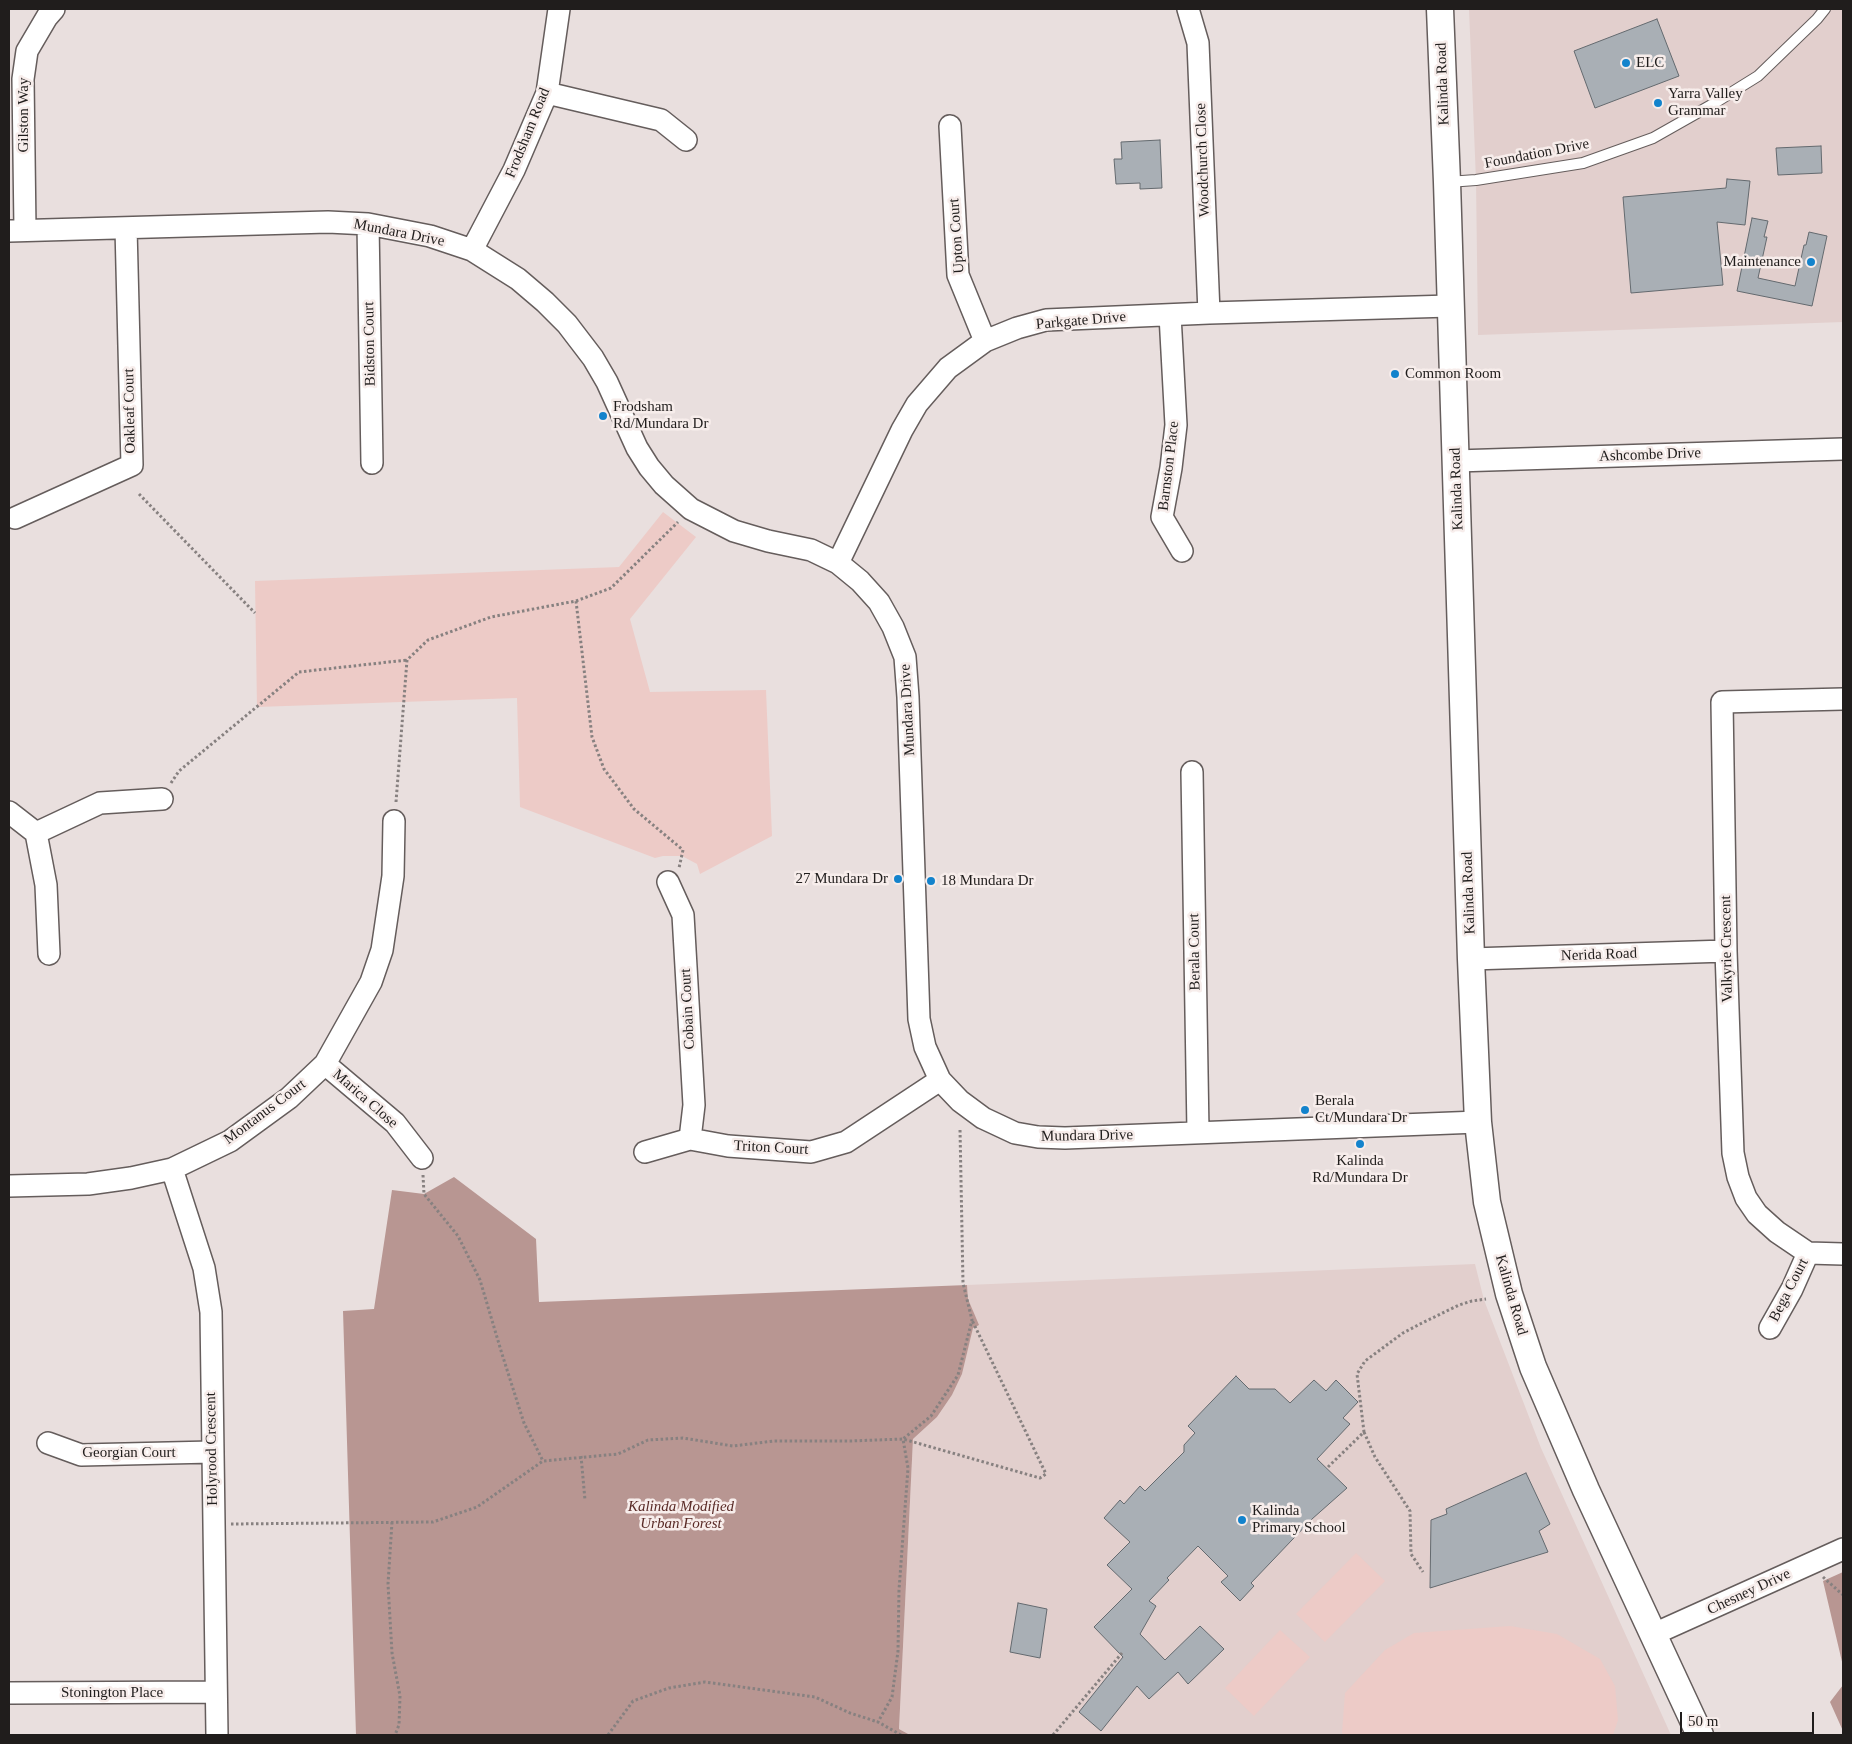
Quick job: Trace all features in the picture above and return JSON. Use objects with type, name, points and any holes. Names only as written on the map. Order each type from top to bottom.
[{"type":"street","name":"Gilston Way","points":[[17,230],[23,78],[27,51],[47,17],[54,9]]},
{"type":"street","name":"Frodsham Road","points":[[472,250],[514,170],[547,93],[559,9]]},
{"type":"street","name":"Woodchurch Close","points":[[1188,9],[1198,43],[1209,312]]},
{"type":"street","name":"Kalinda Road","points":[[1440,9],[1471,959],[1478,1122],[1487,1202],[1509,1294],[1533,1367],[1586,1490],[1700,1735]]},
{"type":"street","points":[[547,93],[661,120],[686,140]]},
{"type":"street","name":"Upton Court","points":[[950,126],[958,275],[985,341]]},
{"type":"street","name":"Mundara Drive","points":[[17,230],[328,222],[368,224],[430,236],[472,250],[518,280],[545,302],[567,324],[593,358],[607,382],[637,448],[664,485],[691,509],[734,531],[810,550],[838,563],[860,580],[879,602],[893,627],[905,657],[919,1019],[924,1047],[940,1080],[960,1101],[983,1118],[1014,1133],[1038,1137],[1065,1138],[1478,1122]]},
{"type":"street","name":"Bidston Court","points":[[368,224],[372,464]]},
{"type":"street","name":"Oakleaf Court","points":[[15,518],[132,465],[126,228]]},
{"type":"street","name":"Parkgate Drive","points":[[838,563],[902,430],[917,404],[948,368],[985,341],[1016,328],[1046,320],[1209,312],[1450,306]]},
{"type":"street","name":"Barnston Place","points":[[1170,315],[1176,425],[1171,468],[1162,516],[1182,551]]},
{"type":"street","name":"Ashcombe Drive","points":[[1456,461],[1843,449]]},
{"type":"street","name":"Valkyrie Crescent","points":[[1843,698],[1722,702],[1726,952],[1734,1153],[1738,1177],[1746,1198],[1757,1214],[1777,1232],[1808,1252],[1843,1254]]},
{"type":"street","name":"Berala Court","points":[[1192,772],[1198,1132]]},
{"type":"street","points":[[36,833],[100,803],[162,799]]},
{"type":"street","points":[[9,812],[36,833],[46,885],[49,954]]},
{"type":"street","name":"Montanus Court","points":[[9,1186],[88,1184],[131,1178],[172,1169],[230,1141],[289,1098],[325,1064],[371,982],[382,950],[392,876],[394,821]]},
{"type":"street","name":"Cobain Court","points":[[668,882],[683,915],[694,1105],[690,1139]]},
{"type":"street","name":"Nerida Road","points":[[1471,959],[1726,952]]},
{"type":"street","name":"Marica Close","points":[[325,1064],[395,1123],[422,1158]]},
{"type":"street","name":"Triton Court","points":[[646,1152],[690,1139],[728,1146],[811,1152],[846,1142],[940,1080]]},
{"type":"street","name":"Holyrood Crescent","points":[[172,1169],[204,1268],[211,1312],[217,1735]]},
{"type":"street","name":"Bega Court","points":[[1770,1328],[1792,1289],[1808,1252]]},
{"type":"street","name":"Georgian Court","points":[[48,1443],[81,1455],[212,1452]]},
{"type":"street","name":"Chesney Drive","points":[[1654,1634],[1843,1549]]},
{"type":"street","name":"Stonington Place","points":[[9,1693],[216,1692]]},
{"type":"lane","name":"Foundation Drive","points":[[1447,182],[1476,180],[1583,163],[1653,138],[1758,76],[1825,9]]},
{"type":"path","points":[[139,494],[256,613]]},
{"type":"path","points":[[162,799],[179,770],[298,672],[407,660],[428,640],[492,617],[576,601],[611,588],[691,509]]},
{"type":"path","points":[[576,601],[592,737],[604,769],[620,791],[634,808],[683,850],[680,866],[668,882]]},
{"type":"path","points":[[394,821],[407,660]]},
{"type":"path","points":[[214,1525],[433,1522],[477,1507],[543,1461],[618,1454],[648,1440],[683,1438],[733,1446],[774,1441],[903,1439],[1040,1478],[1046,1474],[972,1320],[963,1283],[960,1129]]},
{"type":"path","points":[[422,1158],[424,1194],[458,1236],[480,1280],[524,1423],[543,1461]]},
{"type":"path","points":[[1422,1572],[1411,1554],[1410,1511],[1375,1457],[1364,1432],[1358,1374],[1365,1361],[1403,1333],[1459,1305],[1486,1299]]},
{"type":"path","points":[[903,1439],[931,1416],[958,1375],[972,1320]]},
{"type":"path","points":[[1328,1466],[1364,1432]]},
{"type":"path","points":[[878,1722],[892,1697],[898,1651],[899,1590],[908,1468],[903,1439]]},
{"type":"path","points":[[581,1456],[584,1500]]},
{"type":"path","points":[[392,1522],[388,1584],[392,1653],[400,1696],[399,1725],[395,1735]]},
{"type":"path","points":[[1054,1735],[1122,1653]]},
{"type":"path","points":[[608,1735],[633,1701],[669,1688],[705,1682],[815,1697],[850,1713],[878,1722],[901,1735]]},
{"type":"shaded area","name":"Yarra Valley Grammar","points":[[1469,9],[1843,9],[1843,322],[1478,335],[1476,180]]},
{"type":"shaded area","points":[[663,512],[696,537],[630,619],[650,692],[766,690],[772,836],[700,874],[697,864],[682,856],[655,858],[520,807],[517,698],[257,707],[255,581],[619,567]]},
{"type":"shaded area","name":"Kalinda Primary School","points":[[1475,1264],[1484,1300],[1541,1448],[1671,1735],[910,1735],[899,1729],[913,1439],[937,1417],[952,1395],[962,1374],[973,1327],[973,1311],[968,1299],[967,1285]]},
{"type":"shaded area","points":[[1356,1553],[1385,1581],[1325,1642],[1296,1614]]},
{"type":"shaded area","points":[[1510,1626],[1557,1634],[1600,1659],[1615,1686],[1618,1720],[1613,1735],[1344,1735],[1342,1733],[1345,1693],[1385,1650],[1414,1633]]},
{"type":"shaded area","points":[[1280,1630],[1310,1657],[1254,1716],[1225,1688]]},
{"type":"green space","name":"Kalinda Modified Urban Forest","points":[[454,1177],[536,1239],[539,1302],[967,1285],[968,1299],[979,1325],[973,1328],[962,1374],[952,1395],[937,1417],[913,1439],[899,1729],[910,1735],[356,1735],[343,1311],[374,1309],[392,1190],[424,1194]]},
{"type":"green space","points":[[1843,1572],[1843,1666],[1823,1581]]},
{"type":"green space","points":[[1843,1685],[1843,1731],[1830,1702]]},
{"type":"building","name":"ELC","points":[[1657,19],[1679,76],[1595,108],[1574,51]]},
{"type":"building","points":[[1160,140],[1162,188],[1140,189],[1140,183],[1116,184],[1114,159],[1122,159],[1121,142]]},
{"type":"building","points":[[1821,146],[1822,173],[1778,175],[1776,148]]},
{"type":"building","points":[[1727,179],[1750,181],[1745,225],[1717,222],[1723,285],[1631,293],[1623,197],[1726,188]]},
{"type":"building","name":"Maintenance","points":[[1752,218],[1768,221],[1764,237],[1767,237],[1758,278],[1795,286],[1804,245],[1806,245],[1809,232],[1827,236],[1812,306],[1737,291]]},
{"type":"building","points":[[1236,1376],[1249,1389],[1275,1389],[1290,1403],[1314,1380],[1326,1391],[1336,1380],[1358,1402],[1343,1418],[1350,1424],[1317,1459],[1347,1488],[1312,1519],[1251,1583],[1254,1586],[1240,1601],[1221,1582],[1228,1576],[1198,1546],[1167,1578],[1169,1580],[1149,1601],[1156,1606],[1140,1634],[1165,1660],[1200,1626],[1224,1649],[1188,1684],[1178,1672],[1149,1699],[1137,1686],[1101,1731],[1079,1712],[1123,1657],[1094,1627],[1132,1589],[1107,1565],[1130,1542],[1104,1518],[1120,1500],[1124,1504],[1140,1486],[1145,1491],[1184,1452],[1184,1445],[1195,1433],[1188,1426]]},
{"type":"building","points":[[1526,1473],[1550,1524],[1539,1531],[1548,1552],[1430,1588],[1431,1520],[1447,1514],[1446,1509]]},
{"type":"building","points":[[1018,1603],[1047,1609],[1040,1658],[1010,1652]]},
{"type":"place","name":"ELC","points":[[1626,63]]},
{"type":"place","name":"Yarra Valley Grammar","points":[[1658,103]]},
{"type":"place","name":"Maintenance","points":[[1811,262]]},
{"type":"place","name":"Common Room","points":[[1395,374]]},
{"type":"place","name":"Frodsham Rd/Mundara Dr","points":[[603,416]]},
{"type":"place","name":"27 Mundara Dr","points":[[898,879]]},
{"type":"place","name":"18 Mundara Dr","points":[[931,881]]},
{"type":"place","name":"Berala Ct/Mundara Dr","points":[[1305,1110]]},
{"type":"place","name":"Kalinda Rd/Mundara Dr","points":[[1360,1144]]},
{"type":"place","name":"Kalinda Primary School","points":[[1242,1520]]}]
